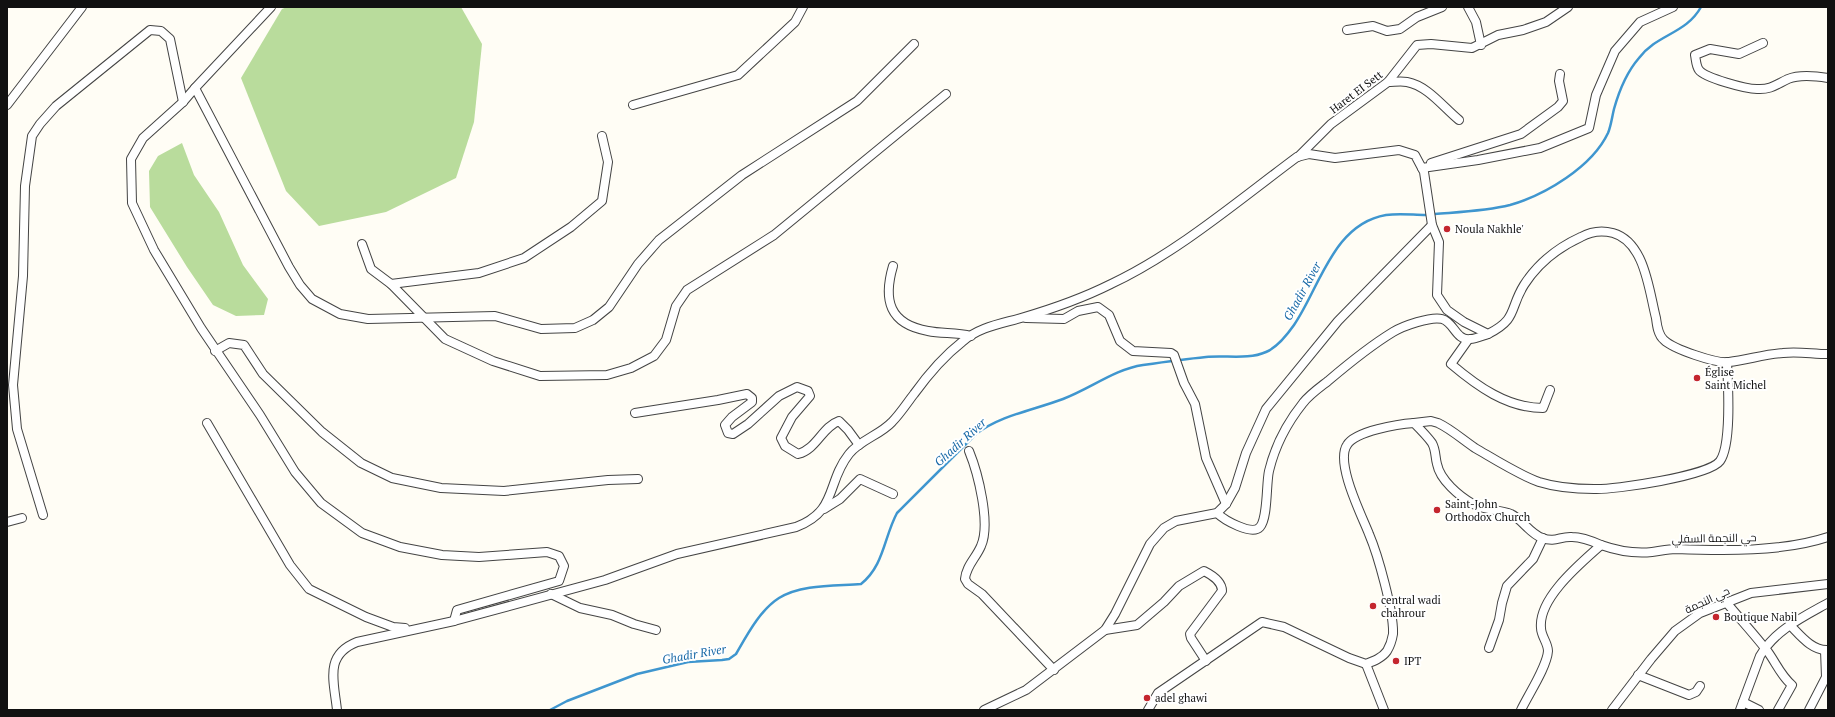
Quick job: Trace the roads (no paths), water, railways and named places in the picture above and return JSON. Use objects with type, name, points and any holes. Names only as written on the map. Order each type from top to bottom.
[{"type":"street","points":[[7,105],[82,7]]},
{"type":"street","points":[[271,7],[183,102],[143,138],[131,159],[132,203],[154,250],[215,351],[260,415],[295,472],[322,503],[362,533],[400,547],[442,555],[479,557],[547,552],[559,556],[564,566],[559,581],[457,610],[454,621]]},
{"type":"street","points":[[632,105],[738,75],[795,22],[803,7]]},
{"type":"street","points":[[1347,30],[1373,26],[1387,31],[1400,29],[1417,18],[1442,7]]},
{"type":"street","points":[[1468,7],[1476,22],[1481,45],[1498,35],[1523,30],[1546,22],[1568,7]]},
{"type":"street","points":[[1425,167],[1478,160],[1540,148],[1589,128],[1596,95],[1615,51],[1640,22],[1673,7]]},
{"type":"street","points":[[42,515],[17,429],[13,385],[23,276],[25,186],[32,136],[40,124],[56,106],[150,30],[161,31],[170,39],[183,102]]},
{"type":"street","points":[[1763,43],[1739,54],[1710,49],[1695,55],[1696,66],[1705,74],[1757,90],[1775,87],[1789,78],[1814,75],[1828,78]]},
{"type":"street","points":[[195,88],[288,267],[312,299],[340,314],[368,319],[495,316],[541,328],[575,328],[593,320],[609,307],[638,264],[659,240],[742,175],[857,101],[914,44]]},
{"type":"street","name":"Haret EI Sett","points":[[1022,318],[1097,290],[1148,266],[1297,157],[1331,124],[1388,82],[1417,45],[1431,44],[1472,48],[1481,45]]},
{"type":"street","points":[[1425,167],[1442,159],[1521,134],[1558,107],[1563,101],[1559,81],[1560,74]]},
{"type":"street","points":[[1388,82],[1407,82],[1428,91],[1443,107],[1459,120]]},
{"type":"street","points":[[362,244],[371,269],[391,284],[445,339],[493,361],[540,376],[607,375],[631,368],[654,356],[666,340],[676,306],[687,290],[774,235],[946,94]]},
{"type":"street","points":[[391,284],[479,273],[524,258],[571,227],[602,201],[608,162],[602,136]]},
{"type":"street","points":[[1297,157],[1309,154],[1335,158],[1399,150],[1415,155],[1425,167],[1432,224],[1439,242],[1440,261],[1437,295],[1447,310],[1456,317],[1488,334]]},
{"type":"street","points":[[984,710],[1026,690],[1105,630],[1115,614],[1150,544],[1164,528],[1176,521],[1217,513],[1226,504],[1235,488],[1246,453],[1266,409],[1338,321],[1432,224]]},
{"type":"street","points":[[1550,390],[1543,408],[1531,408],[1499,398],[1474,383],[1451,364],[1468,340],[1488,334],[1506,323],[1524,286],[1544,260],[1558,249],[1582,236],[1597,232],[1608,232],[1618,235],[1626,240],[1637,254],[1661,337],[1666,342],[1685,352],[1727,362],[1783,352],[1828,354]]},
{"type":"street","points":[[893,266],[888,300],[890,306],[902,320],[918,329],[935,332],[954,332],[971,336]]},
{"type":"street","points":[[822,511],[848,455],[859,445],[892,423],[937,366],[962,341],[990,326],[1022,318],[1064,319],[1078,311],[1098,307],[1109,315],[1120,341],[1133,351],[1171,353],[1178,362],[1184,383],[1195,404],[1206,458],[1226,504]]},
{"type":"street","points":[[1217,513],[1227,521],[1250,530],[1260,527],[1264,519],[1269,472],[1275,451],[1282,436],[1303,402],[1351,361],[1393,331],[1435,318],[1443,319],[1450,324],[1458,335],[1468,340]]},
{"type":"street","points":[[215,351],[229,343],[244,345],[263,374],[322,432],[361,463],[392,478],[441,488],[504,491],[608,480],[638,479]]},
{"type":"street","points":[[1148,710],[1158,693],[1258,624],[1267,622],[1284,627],[1349,658],[1366,664],[1380,658],[1386,653],[1393,636],[1392,627],[1374,546],[1350,485],[1344,452],[1347,445],[1357,437],[1395,424],[1431,420],[1504,465],[1540,482],[1602,489],[1685,476],[1708,469],[1720,461],[1728,424],[1729,394],[1727,362]]},
{"type":"street","points":[[635,413],[747,394],[752,398],[752,402],[732,417],[725,425],[726,430],[733,434],[748,424],[779,396],[797,387],[808,391],[810,396],[785,427],[781,438],[785,446],[798,454],[805,452],[824,432],[839,421],[859,445]]},
{"type":"street","points":[[207,423],[290,565],[309,589],[366,617],[393,627],[416,629]]},
{"type":"street","points":[[1414,423],[1432,444],[1439,470],[1454,489],[1465,499],[1479,507],[1501,511],[1515,516],[1532,533],[1543,538],[1533,559],[1507,586],[1499,620],[1489,648]]},
{"type":"street","points":[[969,451],[982,497],[984,538],[981,546],[968,566],[965,579],[968,584],[982,594],[1054,670]]},
{"type":"street","points":[[337,710],[334,677],[335,661],[337,654],[346,646],[357,642],[454,621],[605,580],[677,554],[796,527],[809,522],[840,499],[860,479],[893,494]]},
{"type":"street","points":[[7,522],[22,518]]},
{"type":"street","name":"حي النجمة السفلي","points":[[1543,538],[1557,541],[1570,536],[1590,540],[1601,545],[1629,553],[1675,549],[1697,551],[1750,549],[1810,543],[1828,537]]},
{"type":"street","points":[[1521,710],[1541,672],[1548,650],[1540,628],[1542,614],[1554,592],[1601,545]]},
{"type":"street","points":[[1105,630],[1136,625],[1164,602],[1179,586],[1204,571],[1212,575],[1222,586],[1222,591],[1190,634],[1206,661]]},
{"type":"street","name":"حي النجمة","points":[[1612,710],[1638,675],[1671,636],[1687,621],[1726,602],[1751,593],[1828,584]]},
{"type":"street","points":[[551,594],[580,608],[612,615],[634,624],[656,630]]},
{"type":"street","points":[[1726,602],[1764,648],[1784,678],[1792,685],[1778,710]]},
{"type":"street","points":[[1759,710],[1742,706],[1764,648],[1790,625],[1828,603]]},
{"type":"street","points":[[1790,625],[1810,644],[1826,650],[1826,677],[1809,710]]},
{"type":"street","points":[[1366,664],[1384,710]]},
{"type":"street","points":[[1638,675],[1658,684],[1675,688],[1689,695],[1696,692],[1700,686]]},
{"type":"waterway","name":"Ghadir River","points":[[1435,214],[1482,210],[1510,205],[1552,187],[1579,168],[1601,145],[1608,133],[1621,89],[1634,64],[1646,50],[1688,23],[1701,7]]},
{"type":"waterway","name":"Ghadir River","points":[[550,710],[567,701],[637,674],[688,662],[729,659],[736,654],[749,631],[760,616],[779,598],[788,593],[808,588],[861,584],[869,577],[883,551],[897,513],[976,434],[986,427],[1007,417],[1073,395],[1113,375],[1133,367],[1206,357],[1244,357],[1266,352],[1278,344],[1291,329],[1303,310],[1330,259],[1340,244],[1353,231],[1368,221],[1386,215],[1426,215]]},
{"type":"place","name":"Noula Nakhle'","points":[[1447,229]]},
{"type":"place","name":"Église Saint Michel","points":[[1697,378]]},
{"type":"place","name":"Saint-John Orthodox Church","points":[[1437,510]]},
{"type":"place","name":"central wadi chahrour","points":[[1373,606]]},
{"type":"place","name":"Boutique Nabil","points":[[1716,617]]},
{"type":"place","name":"IPT","points":[[1396,661]]},
{"type":"place","name":"adel ghawi","points":[[1147,698]]}]
